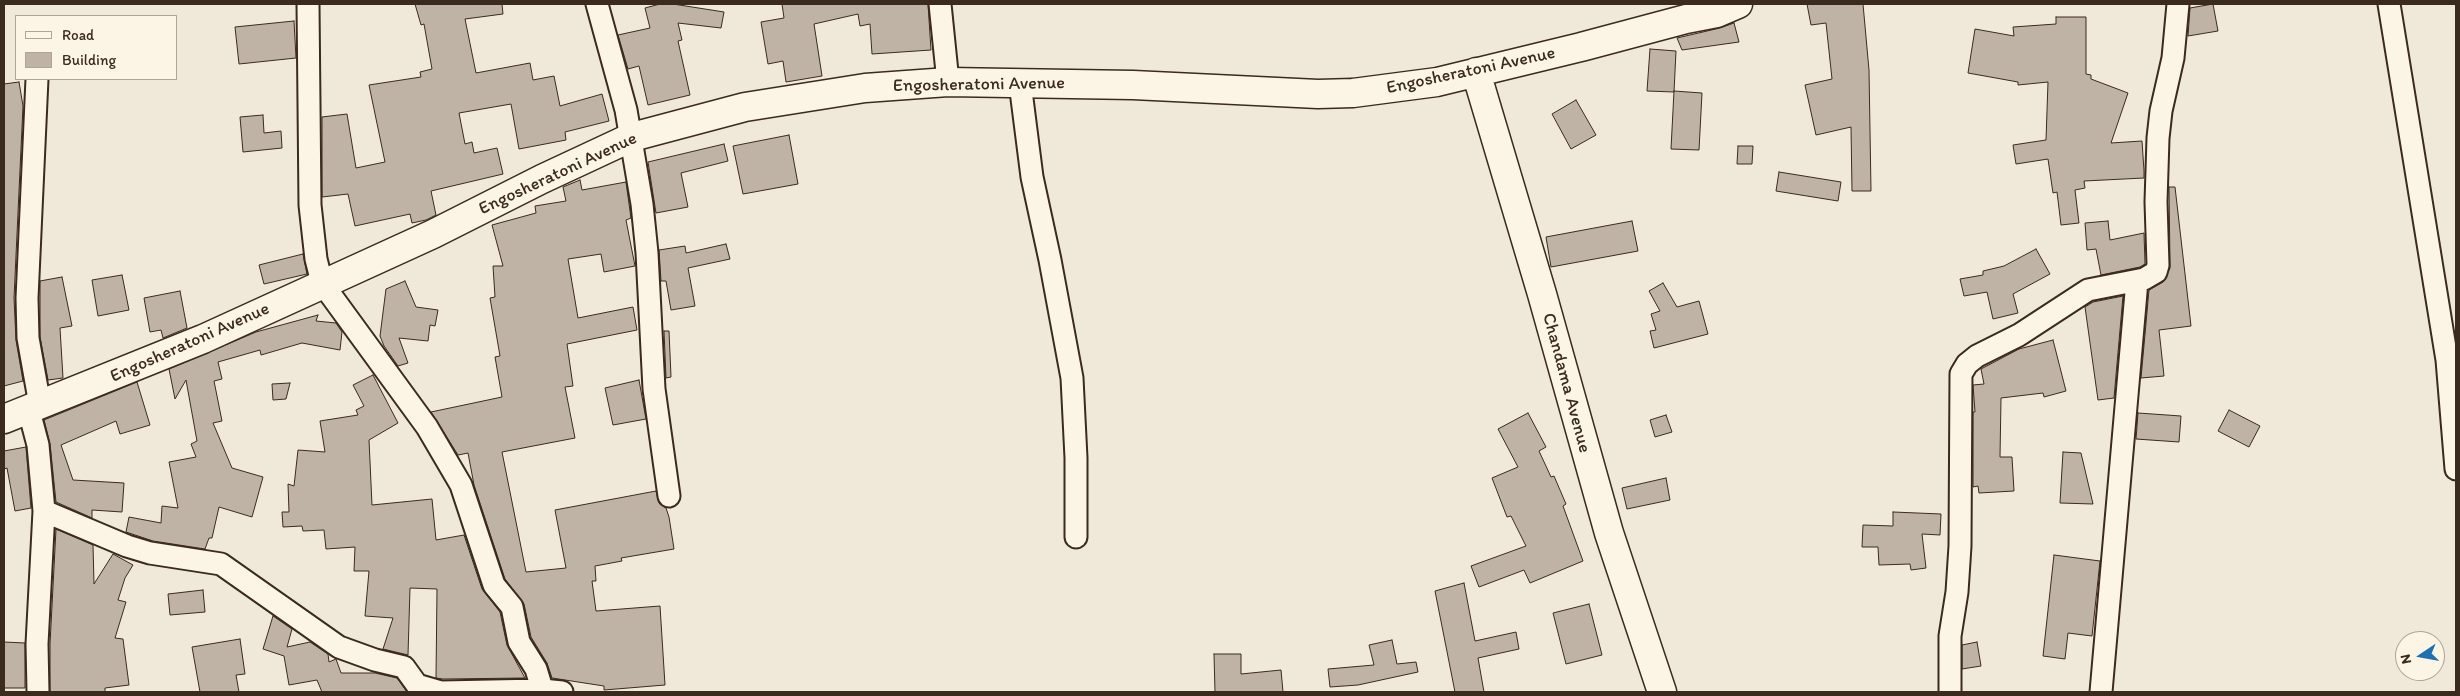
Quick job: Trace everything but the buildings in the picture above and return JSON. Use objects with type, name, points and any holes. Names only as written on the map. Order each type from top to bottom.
[{"type":"street","points":[[308,4],[310,204],[316,259],[322,283],[427,427],[461,486],[494,585],[512,607],[519,642],[549,691]]},
{"type":"street","points":[[597,4],[619,80],[632,138],[647,253],[654,389],[669,496]]},
{"type":"street","points":[[940,4],[948,82]]},
{"type":"street","name":"Engosheratoni Avenue","points":[[4,420],[203,339],[322,283],[433,234],[542,179],[632,138],[745,107],[864,88],[948,82],[1141,86],[1318,94],[1391,89],[1437,82],[1686,18],[1717,13],[1738,4]]},
{"type":"street","points":[[1950,692],[1950,636],[1957,592],[1960,546],[1960,374],[1967,364],[1977,356],[2019,336],[2088,290],[2151,276],[2158,265],[2156,202],[2158,138],[2161,111],[2173,58],[2178,4]]},
{"type":"street","points":[[2389,4],[2452,358],[2456,469]]},
{"type":"street","name":"Chandama Avenue","points":[[1476,72],[1515,211],[1542,294],[1603,514],[1662,692]]},
{"type":"street","points":[[37,80],[27,298],[28,338],[44,512],[37,644],[38,692]]},
{"type":"street","points":[[1020,83],[1032,177],[1072,378],[1076,458],[1076,537]]},
{"type":"street","points":[[2101,692],[2138,280]]},
{"type":"street","points":[[44,512],[127,546],[150,553],[221,564],[339,647],[375,660],[404,666],[417,685],[441,692],[549,691]]}]
